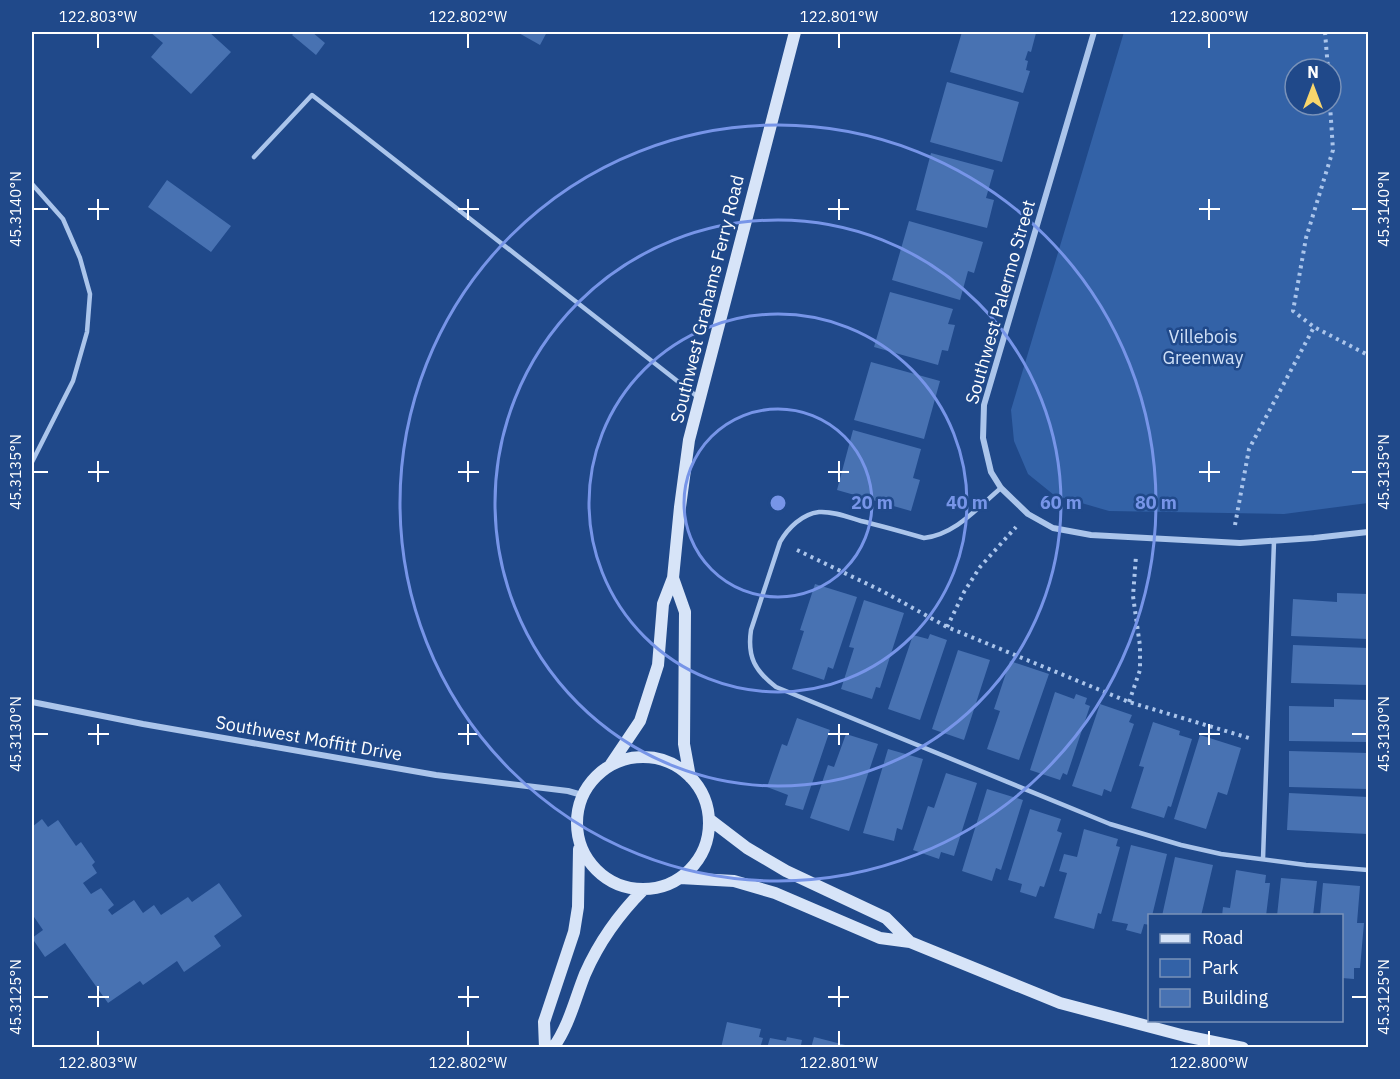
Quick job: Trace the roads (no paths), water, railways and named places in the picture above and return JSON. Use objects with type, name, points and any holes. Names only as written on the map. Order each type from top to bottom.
[{"type":"main road","name":"Southwest Grahams Ferry Road","points":[[611,764],[640,721],[658,665],[663,604],[673,578],[689,440],[795,32]]},
{"type":"main road","name":"Southwest Grahams Ferry Road","points":[[673,578],[686,612],[684,744],[690,777]]},
{"type":"main road","points":[[545,1047],[544,1022],[574,932],[578,907],[577,810],[585,787],[611,764],[629,758],[648,756],[667,761],[683,770],[697,784],[705,801],[709,819],[708,838],[701,856],[689,871],[674,882],[644,889],[618,885],[601,876],[588,862],[579,845]]},
{"type":"main road","points":[[709,819],[747,848],[786,871],[886,918],[910,942]]},
{"type":"main road","points":[[680,878],[734,881],[775,893],[880,938],[910,942],[1060,1003],[1185,1036],[1244,1047]]},
{"type":"main road","points":[[553,1047],[562,1034],[586,972],[607,933],[629,904],[644,889]]},
{"type":"street","name":"Southwest Palermo Street","points":[[1094,32],[984,405],[982,422],[991,472],[1001,488],[1028,514],[1053,528],[1091,535],[1232,542],[1274,541],[1368,531]]},
{"type":"street","name":"Southwest Moffitt Drive","points":[[32,702],[143,724],[436,775],[568,791],[582,795]]},
{"type":"lane","points":[[254,157],[312,95],[699,398]]},
{"type":"lane","points":[[32,184],[63,219],[80,258],[90,294],[87,332],[73,381],[32,462]]},
{"type":"lane","points":[[1001,488],[958,525],[937,536],[924,538],[836,514],[820,512],[807,515],[795,523],[780,542],[751,630],[749,644],[751,656],[763,677],[776,687],[1110,824],[1221,854],[1368,870]]},
{"type":"lane","points":[[1263,859],[1274,541]]},
{"type":"park label","name":"Villebois Greenway","points":[[1203,346]]}]
